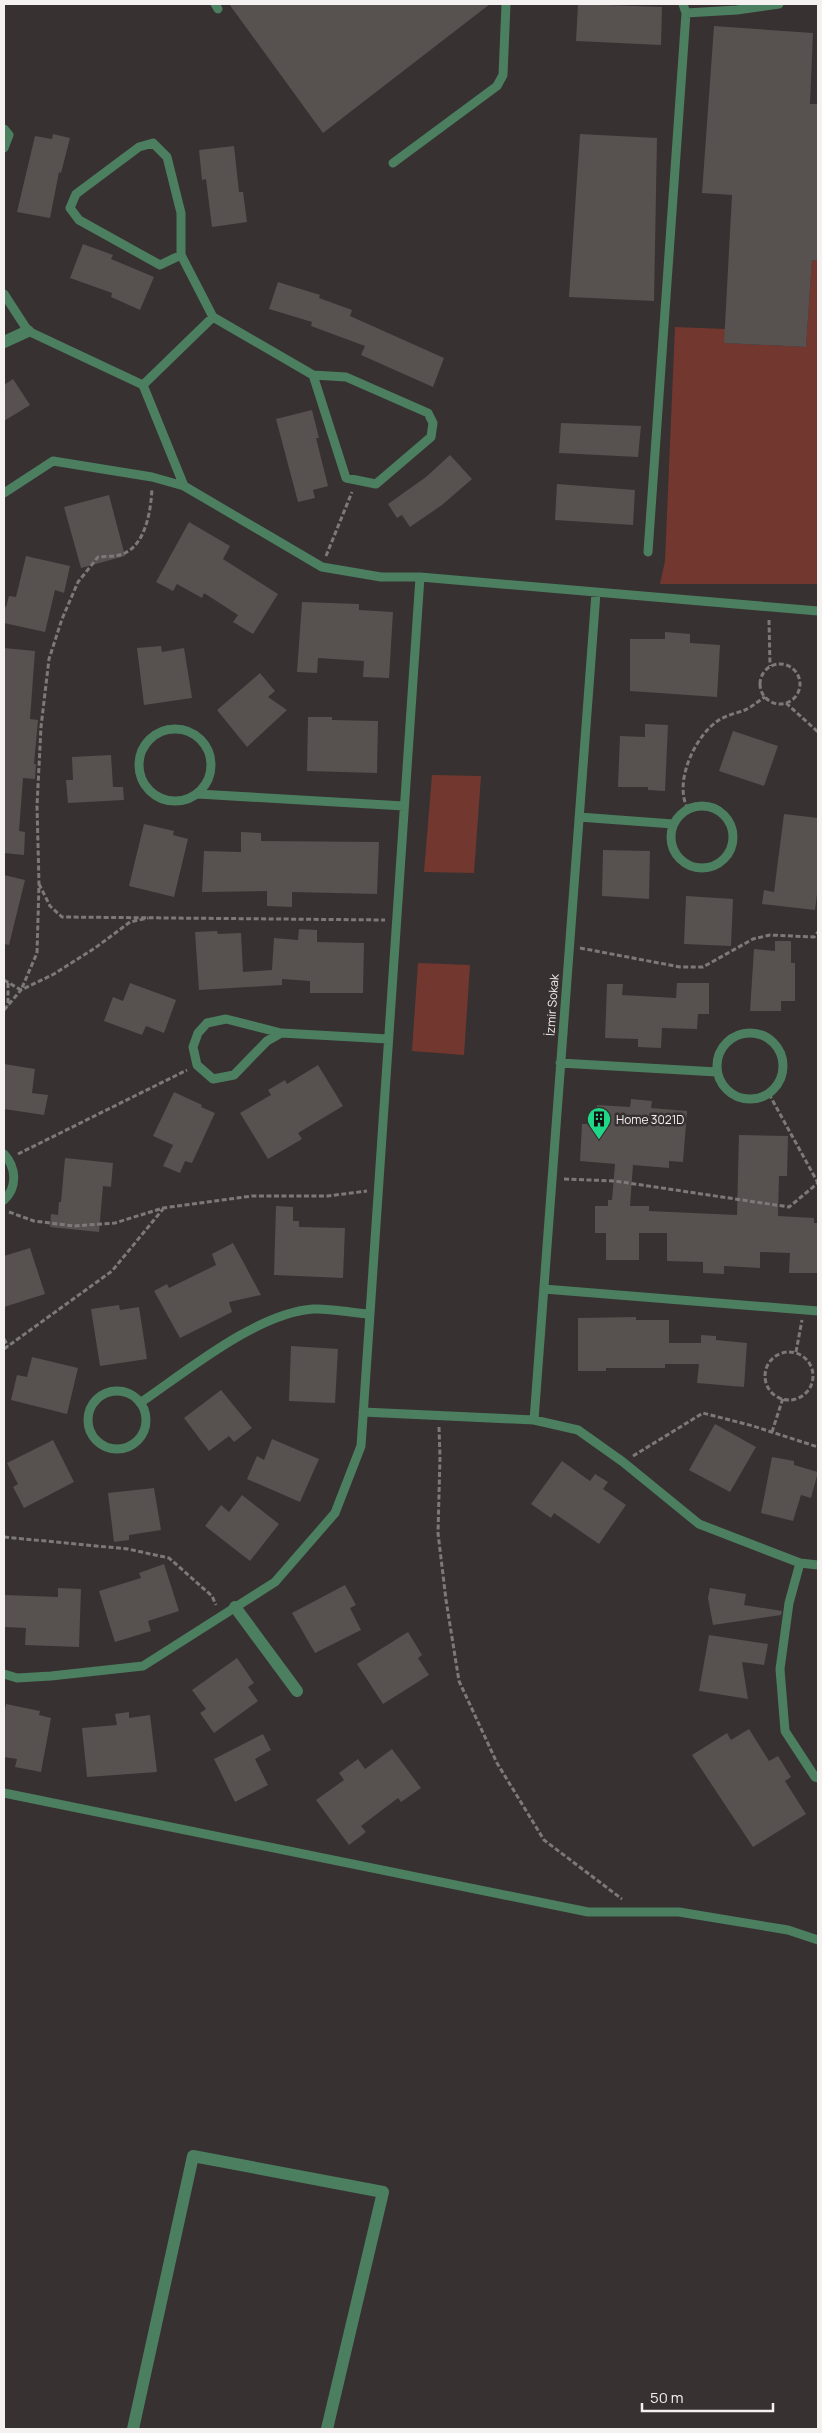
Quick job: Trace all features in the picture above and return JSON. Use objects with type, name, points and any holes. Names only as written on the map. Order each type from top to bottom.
[{"type":"street","points":[[4,342],[28,331]]},
{"type":"street","points":[[235,1607],[297,1691]]},
{"type":"street","points":[[133,2429],[193,2156],[383,2192],[327,2429]]},
{"type":"lane","points":[[393,163],[497,86],[503,75],[506,4]]},
{"type":"lane","points":[[648,552],[686,13],[683,4]]},
{"type":"lane","points":[[686,13],[737,10],[779,4]]},
{"type":"lane","points":[[4,129],[9,135],[4,148]]},
{"type":"lane","points":[[180,255],[160,265],[79,220],[70,208],[76,194],[139,147],[153,143],[167,157],[180,213],[180,255],[213,318],[313,375],[346,377],[428,414],[433,423],[431,437],[376,484],[356,482],[346,478],[313,375]]},
{"type":"lane","points":[[4,294],[28,331],[143,385],[184,486]]},
{"type":"lane","points":[[143,385],[213,318]]},
{"type":"lane","points":[[4,493],[53,461],[152,477],[184,486],[322,567],[381,577],[420,577],[818,611]]},
{"type":"lane","points":[[4,1674],[17,1678],[143,1666],[222,1616],[274,1582],[335,1513],[361,1446],[420,577]]},
{"type":"lane","name":"İzmir Sokak","points":[[534,1420],[596,593]]},
{"type":"lane","points":[[198,794],[209,778],[212,766],[210,753],[204,742],[194,734],[182,729],[160,732],[150,739],[142,749],[138,761],[139,774],[144,786],[150,793],[161,800],[174,802],[187,800],[198,794],[404,806]]},
{"type":"lane","points":[[698,806],[709,807],[727,819],[732,830],[733,841],[729,852],[722,861],[703,869],[687,865],[678,858],[672,848],[670,836],[673,824],[688,809],[698,806]]},
{"type":"lane","points":[[579,816],[673,824]]},
{"type":"lane","points":[[281,1033],[267,1041],[234,1075],[213,1079],[197,1065],[193,1047],[198,1033],[207,1023],[226,1019],[281,1033],[388,1039]]},
{"type":"lane","points":[[750,1033],[762,1035],[774,1043],[781,1053],[784,1064],[780,1081],[769,1094],[756,1099],[745,1099],[734,1095],[725,1088],[717,1072],[719,1055],[729,1041],[739,1035],[750,1033]]},
{"type":"lane","points":[[560,1063],[717,1072]]},
{"type":"lane","points":[[4,1200],[12,1189],[14,1179],[13,1168],[6,1156]]},
{"type":"lane","points":[[544,1289],[818,1312]]},
{"type":"lane","points":[[140,1402],[256,1326],[281,1316],[313,1309],[370,1314]]},
{"type":"lane","points":[[119,1391],[133,1396],[140,1402],[146,1419],[145,1429],[140,1438],[132,1445],[123,1448],[104,1446],[91,1433],[88,1423],[89,1413],[93,1404],[100,1396],[119,1391]]},
{"type":"lane","points":[[363,1412],[534,1420],[578,1430],[623,1462],[699,1524],[800,1563],[818,1565]]},
{"type":"lane","points":[[800,1563],[789,1603],[780,1669],[785,1731],[815,1777],[818,1778]]},
{"type":"lane","points":[[4,1793],[588,1912],[640,1914],[679,1912],[788,1930],[818,1940]]},
{"type":"path","points":[[4,1010],[21,990],[37,953],[39,884],[37,806],[49,659],[62,619],[78,582],[98,556],[124,554],[140,540],[152,499],[152,477]]},
{"type":"path","points":[[322,567],[356,482]]},
{"type":"path","points":[[769,607],[770,666]]},
{"type":"path","points":[[785,664],[796,672],[799,678],[800,688],[797,695],[786,703],[777,704],[765,697],[760,684],[765,671],[770,666],[785,664]]},
{"type":"path","points":[[688,809],[682,800],[682,777],[694,751],[718,720],[747,709],[765,697]]},
{"type":"path","points":[[786,703],[818,732]]},
{"type":"path","points":[[39,884],[50,906],[62,917],[396,921]]},
{"type":"path","points":[[21,990],[54,974],[95,948],[130,922],[155,917]]},
{"type":"path","points":[[569,946],[680,967],[703,967],[753,939],[770,935],[814,937],[818,932]]},
{"type":"path","points":[[6,981],[21,990]]},
{"type":"path","points":[[6,981],[8,1007]]},
{"type":"path","points":[[6,1156],[197,1065]]},
{"type":"path","points":[[552,1179],[615,1182],[789,1206],[818,1183],[769,1094]]},
{"type":"path","points":[[4,1210],[34,1221],[74,1226],[115,1223],[163,1208],[252,1196],[328,1196],[378,1190]]},
{"type":"path","points":[[4,1349],[80,1296],[112,1271],[163,1208]]},
{"type":"path","points":[[796,1352],[804,1310]]},
{"type":"path","points":[[4,1339],[8,1346]]},
{"type":"path","points":[[796,1352],[801,1354],[812,1367],[814,1375],[811,1386],[800,1397],[783,1398],[772,1391],[767,1384],[767,1368],[773,1358],[780,1354],[796,1352]]},
{"type":"path","points":[[772,1432],[783,1398]]},
{"type":"path","points":[[623,1462],[703,1413],[818,1447]]},
{"type":"path","points":[[438,1417],[440,1457],[438,1532],[446,1600],[459,1681],[497,1763],[544,1840],[640,1914]]},
{"type":"path","points":[[4,1537],[128,1548],[169,1558],[212,1596],[222,1616]]},
{"type":"shaded area","points":[[812,260],[818,261],[818,584],[660,584],[665,561],[675,327],[725,329],[725,343],[806,347]]},
{"type":"shaded area","points":[[432,775],[481,776],[474,873],[424,872]]},
{"type":"shaded area","points":[[418,963],[470,965],[464,1055],[412,1051]]},
{"type":"building","points":[[229,4],[490,4],[323,133]]},
{"type":"building","points":[[578,4],[662,7],[661,45],[576,41]]},
{"type":"building","points":[[714,26],[813,33],[810,104],[818,104],[818,261],[812,260],[806,347],[724,343],[732,195],[702,193]]},
{"type":"building","points":[[53,134],[70,138],[61,173],[59,172],[50,218],[17,212],[35,136],[52,139]]},
{"type":"building","points":[[580,134],[657,138],[654,301],[569,297]]},
{"type":"building","points":[[234,146],[239,192],[243,192],[247,222],[212,227],[206,179],[202,180],[199,150]]},
{"type":"building","points":[[83,244],[113,255],[111,259],[154,277],[140,310],[111,297],[112,293],[70,278]]},
{"type":"building","points":[[278,282],[320,295],[319,298],[352,310],[350,316],[444,358],[433,387],[361,355],[365,346],[311,326],[312,322],[269,309]]},
{"type":"building","points":[[13,379],[30,405],[4,421],[4,385]]},
{"type":"building","points":[[312,410],[319,438],[316,438],[328,486],[313,490],[315,498],[298,502],[276,419]]},
{"type":"building","points":[[561,423],[641,426],[638,457],[559,453]]},
{"type":"building","points":[[450,455],[472,479],[442,505],[410,527],[402,515],[397,518],[388,504],[426,477]]},
{"type":"building","points":[[557,484],[635,490],[633,525],[555,520]]},
{"type":"building","points":[[109,495],[125,556],[81,568],[64,507]]},
{"type":"building","points":[[189,522],[230,546],[223,559],[278,594],[253,634],[233,622],[238,615],[204,593],[202,598],[177,584],[173,591],[156,582]]},
{"type":"building","points":[[26,556],[70,566],[64,593],[55,590],[45,632],[4,623],[4,606],[6,607],[9,596],[16,597]]},
{"type":"building","points":[[302,602],[359,604],[359,610],[393,612],[389,678],[363,677],[364,661],[318,658],[317,673],[297,672]]},
{"type":"building","points":[[665,632],[690,634],[690,643],[720,645],[717,697],[630,691],[630,639],[665,639]]},
{"type":"building","points":[[161,646],[162,652],[184,648],[192,698],[144,705],[137,648]]},
{"type":"building","points":[[4,648],[35,651],[30,719],[38,720],[34,764],[36,764],[35,779],[23,778],[19,831],[25,832],[24,855],[4,853]]},
{"type":"building","points":[[260,673],[275,691],[268,697],[287,710],[247,747],[217,710]]},
{"type":"building","points":[[308,717],[332,717],[332,720],[378,721],[377,773],[307,771]]},
{"type":"building","points":[[645,724],[668,725],[665,791],[648,790],[648,787],[618,787],[620,736],[645,737]]},
{"type":"building","points":[[733,731],[778,746],[764,786],[719,771]]},
{"type":"building","points":[[111,755],[113,787],[123,787],[124,800],[68,803],[66,780],[73,780],[72,757]]},
{"type":"building","points":[[784,814],[818,818],[818,886],[815,910],[762,904],[764,890],[774,892]]},
{"type":"building","points":[[144,824],[174,831],[173,835],[188,839],[174,897],[129,886]]},
{"type":"building","points":[[241,832],[261,833],[261,841],[379,842],[377,894],[292,892],[292,907],[267,906],[267,891],[202,892],[204,851],[241,852]]},
{"type":"building","points":[[603,850],[650,851],[649,899],[602,896]]},
{"type":"building","points":[[4,875],[25,880],[9,945],[4,944]]},
{"type":"building","points":[[686,896],[733,899],[731,946],[684,944]]},
{"type":"building","points":[[299,929],[317,930],[317,942],[364,943],[363,993],[310,993],[310,981],[282,979],[282,985],[199,990],[195,932],[241,933],[243,972],[272,970],[274,938],[298,940]]},
{"type":"building","points":[[775,941],[791,941],[791,963],[795,963],[795,1001],[781,1001],[781,1011],[750,1011],[754,949],[775,951]]},
{"type":"building","points":[[130,983],[176,1000],[164,1033],[146,1026],[142,1035],[104,1021],[113,997],[123,1001]]},
{"type":"building","points":[[677,983],[709,983],[709,1014],[698,1014],[697,1029],[662,1028],[661,1048],[638,1047],[638,1039],[605,1038],[607,984],[623,984],[622,995],[676,998]]},
{"type":"building","points":[[4,1064],[35,1069],[32,1093],[48,1095],[44,1115],[4,1109]]},
{"type":"building","points":[[318,1065],[343,1106],[298,1133],[302,1139],[268,1159],[240,1113],[271,1095],[268,1090],[285,1080],[287,1084]]},
{"type":"building","points":[[174,1092],[215,1113],[192,1163],[185,1161],[180,1173],[163,1166],[173,1145],[153,1136]]},
{"type":"building","points":[[631,1099],[652,1101],[651,1108],[687,1111],[683,1162],[669,1161],[669,1168],[633,1165],[630,1206],[649,1206],[649,1211],[737,1215],[739,1135],[788,1136],[787,1176],[779,1176],[778,1216],[814,1218],[814,1223],[818,1223],[818,1273],[789,1273],[790,1253],[760,1252],[760,1268],[724,1266],[724,1274],[703,1273],[703,1262],[667,1261],[667,1233],[639,1233],[639,1260],[606,1260],[606,1233],[595,1233],[595,1206],[608,1206],[608,1200],[612,1200],[615,1164],[580,1161],[582,1124],[596,1124],[597,1105],[630,1107]]},
{"type":"building","points":[[65,1158],[113,1163],[111,1187],[103,1186],[99,1232],[50,1227],[51,1214],[58,1215],[59,1202],[61,1202]]},
{"type":"building","points":[[276,1206],[293,1207],[293,1221],[299,1221],[299,1227],[345,1228],[343,1278],[274,1275]]},
{"type":"building","points":[[233,1243],[261,1295],[229,1302],[232,1312],[180,1338],[154,1291],[167,1284],[169,1288],[216,1265],[212,1254]]},
{"type":"building","points":[[30,1248],[45,1294],[4,1307],[4,1256]]},
{"type":"building","points":[[119,1305],[120,1310],[139,1307],[147,1359],[100,1366],[91,1309]]},
{"type":"building","points":[[636,1317],[636,1320],[669,1320],[669,1343],[701,1343],[701,1335],[716,1336],[716,1340],[747,1343],[744,1387],[697,1383],[699,1364],[665,1364],[665,1368],[606,1368],[606,1371],[578,1371],[578,1318]]},
{"type":"building","points":[[291,1346],[338,1349],[335,1403],[289,1401]]},
{"type":"building","points":[[32,1357],[78,1368],[67,1414],[11,1400],[17,1375],[27,1377]]},
{"type":"building","points":[[221,1390],[252,1428],[234,1442],[229,1436],[209,1451],[184,1418]]},
{"type":"building","points":[[715,1424],[756,1447],[730,1492],[689,1470]]},
{"type":"building","points":[[272,1439],[319,1459],[300,1502],[247,1479],[257,1456],[264,1460]]},
{"type":"building","points":[[53,1440],[74,1482],[24,1508],[13,1487],[18,1484],[7,1463]]},
{"type":"building","points":[[772,1457],[794,1461],[794,1465],[818,1472],[811,1498],[801,1495],[793,1521],[761,1513]]},
{"type":"building","points":[[562,1461],[590,1481],[595,1474],[608,1482],[603,1489],[626,1505],[599,1544],[554,1513],[551,1518],[531,1504]]},
{"type":"building","points":[[154,1488],[161,1530],[129,1535],[129,1540],[114,1542],[108,1493]]},
{"type":"building","points":[[242,1495],[279,1524],[250,1561],[205,1526],[221,1505],[229,1512]]},
{"type":"building","points":[[164,1564],[179,1611],[148,1621],[151,1631],[115,1642],[99,1591],[141,1578],[139,1573]]},
{"type":"building","points":[[345,1585],[356,1605],[350,1608],[361,1630],[315,1653],[292,1613]]},
{"type":"building","points":[[58,1588],[81,1589],[79,1647],[25,1645],[26,1628],[4,1627],[4,1595],[58,1597]]},
{"type":"building","points":[[710,1588],[746,1594],[744,1605],[782,1611],[781,1615],[713,1625],[708,1598]]},
{"type":"building","points":[[408,1632],[422,1655],[418,1658],[429,1675],[383,1704],[357,1664]]},
{"type":"building","points":[[709,1635],[768,1644],[764,1665],[742,1662],[748,1699],[699,1691]]},
{"type":"building","points":[[237,1658],[254,1683],[248,1687],[258,1701],[214,1733],[200,1713],[206,1709],[192,1690]]},
{"type":"building","points":[[6,1704],[40,1711],[39,1715],[51,1718],[41,1772],[15,1767],[17,1759],[4,1757],[4,1716]]},
{"type":"building","points":[[129,1712],[129,1718],[150,1715],[157,1772],[87,1777],[82,1728],[117,1725],[115,1714]]},
{"type":"building","points":[[749,1729],[769,1761],[778,1756],[791,1777],[785,1781],[806,1814],[753,1847],[692,1755],[727,1733],[731,1740]]},
{"type":"building","points":[[263,1734],[271,1750],[255,1759],[268,1785],[235,1802],[214,1759]]},
{"type":"building","points":[[392,1749],[421,1788],[401,1802],[398,1798],[361,1826],[366,1832],[349,1845],[316,1800],[344,1780],[339,1773],[358,1759],[365,1769]]},
{"type":"place","name":"Home 3021D","points":[[599,1140]]}]
